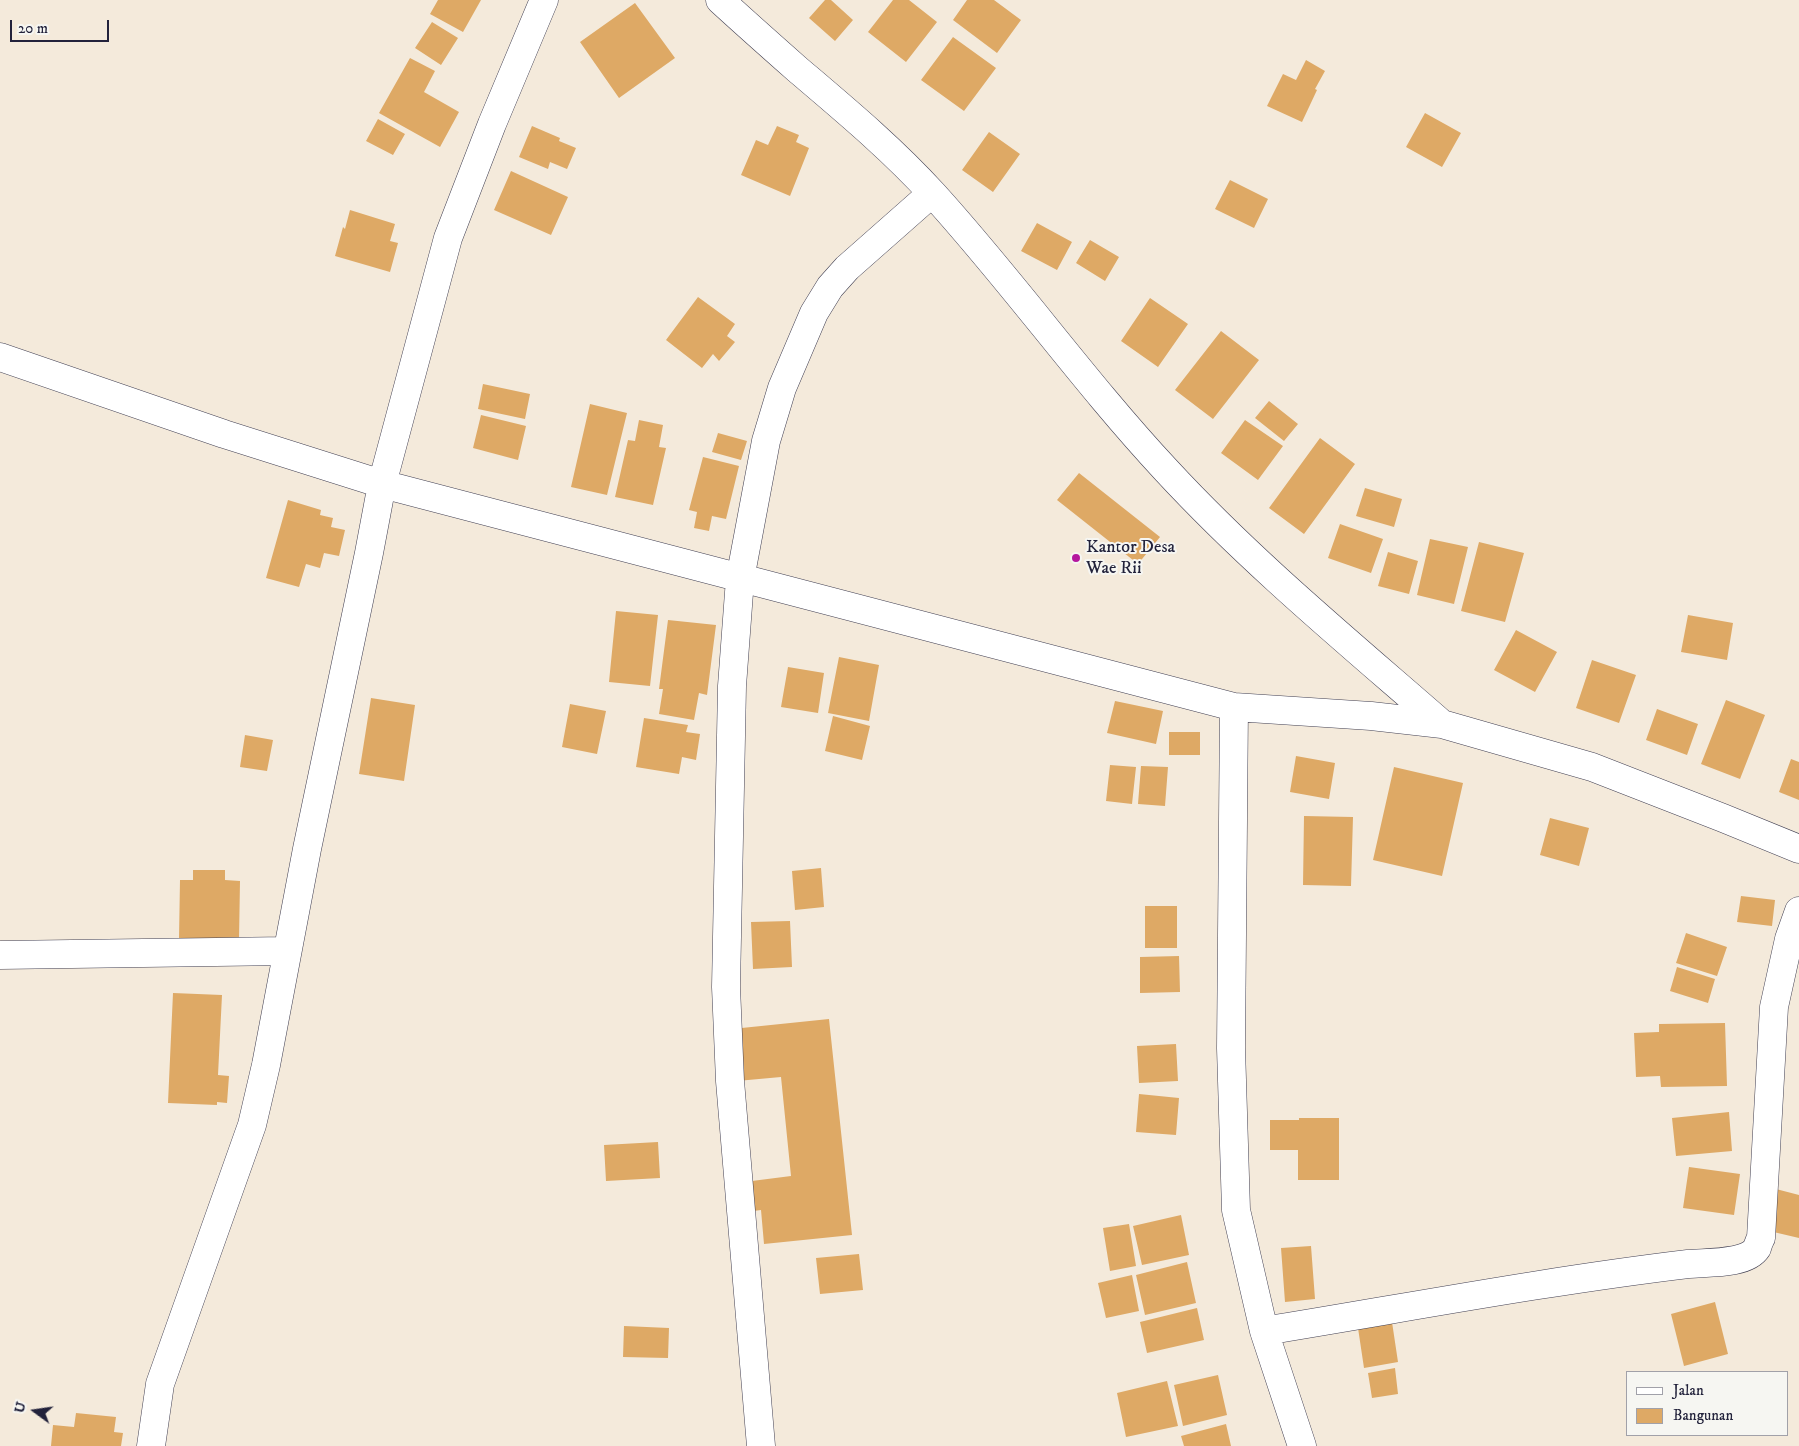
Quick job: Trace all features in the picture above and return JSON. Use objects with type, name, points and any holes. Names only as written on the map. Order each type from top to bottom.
[{"type":"street","points":[[152,1446],[160,1384],[252,1125],[266,1065],[382,484],[448,238],[492,124],[544,0]]},
{"type":"street","points":[[720,0],[793,66],[866,128],[932,193],[1001,272],[1099,395],[1166,470],[1255,560],[1442,724]]},
{"type":"street","points":[[761,1446],[730,1081],[726,987],[732,686],[740,578],[766,442],[782,388],[814,313],[830,287],[847,268],[932,193]]},
{"type":"street","points":[[0,357],[224,434],[382,484],[1234,707],[1371,716],[1442,724],[1592,767],[1799,849]]},
{"type":"street","points":[[1234,707],[1231,1048],[1236,1210],[1264,1331],[1302,1446]]},
{"type":"street","points":[[1264,1331],[1610,1273],[1707,1262],[1726,1262],[1745,1257],[1756,1249],[1761,1238],[1774,1007],[1789,939],[1799,911]]},
{"type":"street","points":[[0,955],[288,951]]},
{"type":"building","points":[[438,0],[481,0],[463,32],[430,14]]},
{"type":"building","points":[[825,0],[831,0],[853,20],[835,41],[809,18]]},
{"type":"building","points":[[893,0],[909,0],[937,22],[906,62],[868,32]]},
{"type":"building","points":[[967,0],[994,0],[1021,20],[997,53],[953,20]]},
{"type":"building","points":[[635,3],[675,58],[619,98],[580,42]]},
{"type":"building","points":[[432,22],[458,38],[441,65],[415,48]]},
{"type":"building","points":[[953,37],[996,68],[964,111],[921,80]]},
{"type":"building","points":[[410,58],[435,71],[424,92],[459,112],[440,147],[379,113]]},
{"type":"building","points":[[1306,60],[1325,71],[1315,89],[1317,90],[1302,122],[1267,106],[1283,74],[1296,80]]},
{"type":"building","points":[[1425,113],[1461,133],[1442,167],[1406,147]]},
{"type":"building","points":[[378,119],[405,134],[393,155],[366,141]]},
{"type":"building","points":[[532,126],[560,138],[559,141],[576,148],[567,169],[550,162],[548,169],[519,157]]},
{"type":"building","points":[[777,126],[799,135],[796,142],[809,148],[790,196],[741,175],[756,140],[768,145]]},
{"type":"building","points":[[989,132],[1020,154],[993,192],[962,170]]},
{"type":"building","points":[[511,171],[568,197],[551,235],[494,210]]},
{"type":"building","points":[[1230,180],[1268,199],[1254,228],[1215,209]]},
{"type":"building","points":[[350,210],[395,224],[390,241],[398,243],[390,272],[335,256]]},
{"type":"building","points":[[1037,223],[1072,242],[1057,270],[1021,251]]},
{"type":"building","points":[[1090,240],[1119,257],[1105,281],[1076,263]]},
{"type":"building","points":[[698,297],[735,324],[727,336],[735,342],[719,361],[713,354],[702,368],[666,340]]},
{"type":"building","points":[[1150,298],[1188,324],[1158,367],[1121,341]]},
{"type":"building","points":[[1221,331],[1259,360],[1213,419],[1175,390]]},
{"type":"building","points":[[483,384],[530,394],[525,419],[478,409]]},
{"type":"building","points":[[1269,401],[1298,424],[1284,441],[1255,418]]},
{"type":"building","points":[[590,404],[627,413],[607,495],[571,487]]},
{"type":"building","points":[[481,415],[526,426],[518,460],[473,448]]},
{"type":"building","points":[[639,420],[663,425],[659,447],[666,448],[653,505],[615,497],[628,440],[635,441]]},
{"type":"building","points":[[1245,420],[1283,446],[1258,480],[1221,453]]},
{"type":"building","points":[[718,433],[747,441],[741,460],[712,452]]},
{"type":"building","points":[[1320,438],[1355,464],[1304,534],[1269,508]]},
{"type":"building","points":[[703,457],[739,466],[726,519],[712,516],[709,531],[694,528],[697,512],[689,510]]},
{"type":"building","points":[[1079,473],[1160,537],[1138,564],[1057,500]]},
{"type":"building","points":[[1365,488],[1402,499],[1394,527],[1356,516]]},
{"type":"building","points":[[288,500],[321,510],[320,515],[333,518],[331,527],[345,530],[339,556],[324,553],[320,568],[306,564],[299,587],[266,578]]},
{"type":"building","points":[[1340,524],[1383,539],[1371,573],[1328,558]]},
{"type":"building","points":[[1430,539],[1468,547],[1454,604],[1417,595]]},
{"type":"building","points":[[1479,542],[1524,553],[1505,622],[1461,611]]},
{"type":"building","points":[[1388,552],[1418,561],[1409,594],[1378,586]]},
{"type":"building","points":[[616,611],[658,615],[650,686],[609,682]]},
{"type":"building","points":[[1688,615],[1733,623],[1727,660],[1681,652]]},
{"type":"building","points":[[668,620],[716,625],[707,695],[699,693],[694,720],[659,714],[663,689],[659,689]]},
{"type":"building","points":[[1516,630],[1557,652],[1535,692],[1494,670]]},
{"type":"building","points":[[839,657],[879,665],[869,721],[828,713]]},
{"type":"building","points":[[1592,660],[1636,675],[1619,723],[1576,708]]},
{"type":"building","points":[[788,667],[824,673],[818,713],[781,707]]},
{"type":"building","points":[[371,698],[415,705],[404,781],[359,774]]},
{"type":"building","points":[[1726,700],[1765,715],[1740,779],[1701,764]]},
{"type":"building","points":[[1115,701],[1163,711],[1156,744],[1107,733]]},
{"type":"building","points":[[570,704],[606,711],[597,754],[562,747]]},
{"type":"building","points":[[1657,709],[1698,724],[1687,755],[1646,740]]},
{"type":"building","points":[[833,716],[870,726],[862,760],[825,751]]},
{"type":"building","points":[[644,718],[688,725],[686,732],[700,734],[696,760],[682,757],[679,774],[636,767]]},
{"type":"building","points":[[1169,732],[1200,732],[1200,755],[1169,755]]},
{"type":"building","points":[[245,735],[273,740],[267,771],[240,767]]},
{"type":"building","points":[[1296,756],[1335,763],[1329,799],[1290,792]]},
{"type":"building","points":[[1791,759],[1799,762],[1799,800],[1779,792]]},
{"type":"building","points":[[1110,765],[1136,767],[1132,804],[1106,801]]},
{"type":"building","points":[[1141,766],[1168,767],[1165,806],[1138,804]]},
{"type":"building","points":[[1394,767],[1463,783],[1442,876],[1373,860]]},
{"type":"building","points":[[1304,816],[1353,817],[1351,886],[1303,885]]},
{"type":"building","points":[[1550,818],[1589,828],[1579,866],[1540,855]]},
{"type":"building","points":[[821,868],[824,907],[795,910],[792,871]]},
{"type":"building","points":[[193,870],[225,870],[225,880],[240,881],[239,940],[179,939],[180,880],[193,880]]},
{"type":"building","points":[[1741,896],[1775,900],[1772,926],[1737,922]]},
{"type":"building","points":[[1145,906],[1177,906],[1177,948],[1145,948]]},
{"type":"building","points":[[790,921],[792,967],[753,969],[751,922]]},
{"type":"building","points":[[1686,933],[1727,947],[1717,976],[1676,963]]},
{"type":"building","points":[[1179,956],[1180,992],[1140,993],[1140,957]]},
{"type":"building","points":[[1677,967],[1715,979],[1708,1003],[1670,991]]},
{"type":"building","points":[[173,993],[222,995],[218,1075],[229,1076],[227,1103],[217,1102],[217,1105],[168,1103]]},
{"type":"building","points":[[829,1019],[852,1235],[764,1244],[761,1210],[746,1212],[744,1182],[791,1176],[781,1077],[737,1081],[732,1029]]},
{"type":"building","points":[[1725,1023],[1727,1086],[1661,1087],[1660,1076],[1636,1077],[1634,1033],[1659,1032],[1659,1024]]},
{"type":"building","points":[[1176,1044],[1178,1081],[1139,1083],[1137,1046]]},
{"type":"building","points":[[1139,1094],[1179,1098],[1176,1135],[1136,1132]]},
{"type":"building","points":[[1729,1112],[1732,1151],[1676,1156],[1672,1118]]},
{"type":"building","points":[[1299,1118],[1339,1118],[1339,1180],[1298,1180],[1298,1150],[1270,1150],[1270,1120],[1299,1120]]},
{"type":"building","points":[[658,1142],[660,1178],[606,1181],[604,1145]]},
{"type":"building","points":[[1689,1167],[1740,1174],[1734,1215],[1683,1208]]},
{"type":"building","points":[[1776,1189],[1799,1195],[1799,1238],[1765,1230]]},
{"type":"building","points":[[1181,1215],[1189,1255],[1142,1265],[1133,1226]]},
{"type":"building","points":[[1129,1224],[1136,1266],[1110,1271],[1103,1228]]},
{"type":"building","points":[[1311,1246],[1315,1299],[1285,1302],[1281,1248]]},
{"type":"building","points":[[859,1254],[863,1290],[820,1294],[816,1258]]},
{"type":"building","points":[[1187,1262],[1196,1303],[1145,1315],[1136,1275]]},
{"type":"building","points":[[1132,1275],[1139,1311],[1106,1318],[1098,1283]]},
{"type":"building","points":[[1715,1302],[1728,1354],[1684,1366],[1671,1314]]},
{"type":"building","points":[[1197,1308],[1204,1340],[1147,1353],[1140,1322]]},
{"type":"building","points":[[1392,1322],[1398,1362],[1364,1368],[1358,1328]]},
{"type":"building","points":[[624,1326],[669,1328],[668,1358],[623,1357]]},
{"type":"building","points":[[1395,1368],[1398,1394],[1372,1398],[1368,1373]]},
{"type":"building","points":[[1218,1375],[1227,1415],[1183,1426],[1174,1385]]},
{"type":"building","points":[[1167,1381],[1178,1426],[1126,1437],[1117,1393]]},
{"type":"building","points":[[76,1413],[116,1417],[114,1432],[123,1433],[121,1446],[51,1446],[53,1425],[74,1427]]},
{"type":"building","points":[[1226,1424],[1231,1446],[1184,1446],[1181,1436]]},
{"type":"place","name":"Kantor Desa Wae Rii","points":[[1076,558]]}]
